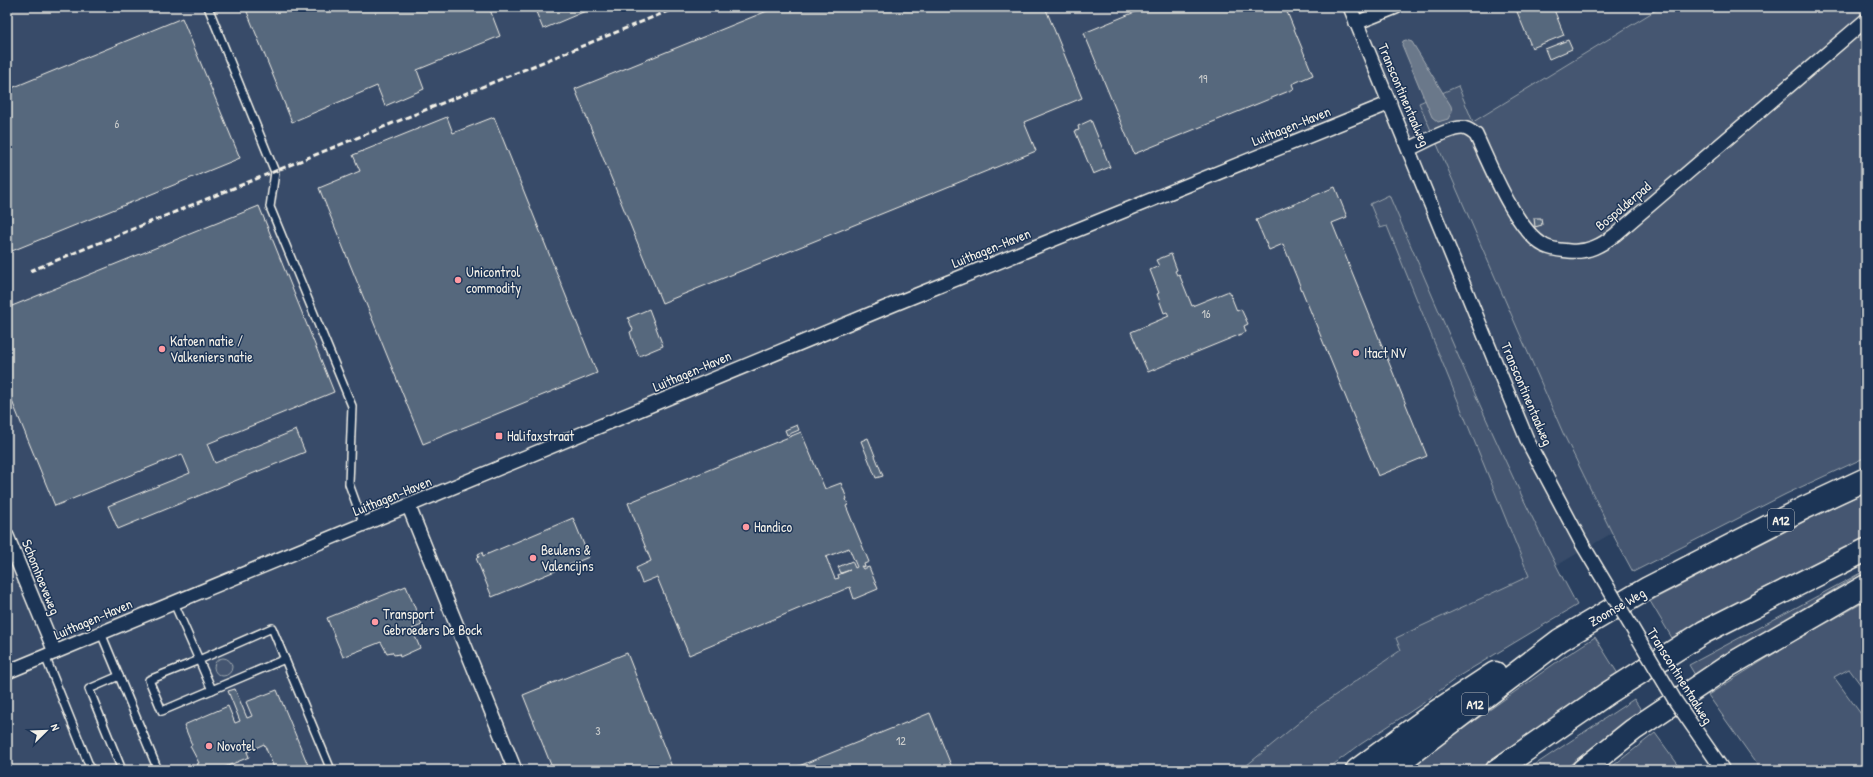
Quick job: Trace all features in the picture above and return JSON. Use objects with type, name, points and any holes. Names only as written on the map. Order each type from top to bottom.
[{"type":"highway","name":"Zoomse Weg","points":[[1389,770],[1560,640],[1648,588],[1804,508],[1866,479]]},
{"type":"highway","points":[[1497,770],[1608,693],[1704,632],[1866,550]]},
{"type":"highway","points":[[1582,770],[1633,730],[1728,666],[1866,586]]},
{"type":"highway","points":[[1357,770],[1484,679],[1560,640]]},
{"type":"street","name":"Transcontinentaalweg","points":[[1350,7],[1528,442],[1580,542],[1676,702],[1722,770]]},
{"type":"street","points":[[1356,23],[1396,7]]},
{"type":"street","name":"Bospolderpad","points":[[1409,149],[1454,129],[1464,128],[1471,131],[1476,135],[1507,198],[1528,232],[1544,246],[1555,250],[1590,250],[1604,243],[1616,234],[1866,20]]},
{"type":"street","name":"Luithagen-Haven","points":[[7,672],[897,303],[1390,103]]},
{"type":"street","points":[[409,506],[515,770]]},
{"type":"street","name":"Schomhoeveweg","points":[[7,536],[50,654]]},
{"type":"lane","points":[[208,7],[275,172],[270,207],[352,406],[349,484],[364,525]]},
{"type":"lane","points":[[174,603],[212,690]]},
{"type":"lane","points":[[285,659],[162,711],[149,680],[200,660],[272,628],[285,659],[331,770]]},
{"type":"lane","points":[[101,633],[158,770]]},
{"type":"lane","points":[[50,654],[91,770]]},
{"type":"lane","points":[[119,676],[89,689],[122,770]]},
{"type":"shaded area","points":[[7,7],[1661,7],[1473,122],[1435,141],[1563,433],[1612,533],[1556,566],[1396,638],[1401,650],[1318,707],[1241,770],[7,770]]},
{"type":"shaded area","points":[[1661,7],[1866,7],[1866,457],[1786,494],[1633,572],[1612,533],[1563,433],[1419,103],[1458,86],[1473,122]]},
{"type":"shaded area","points":[[1406,40],[1412,42],[1451,106],[1452,111],[1448,119],[1438,122],[1432,117],[1402,45],[1403,41]]},
{"type":"shaded area","points":[[1389,195],[1502,454],[1577,605],[1459,676],[1422,704],[1361,744],[1326,770],[1241,770],[1318,707],[1401,650],[1396,638],[1529,576],[1387,226],[1380,228],[1370,204]]},
{"type":"shaded area","points":[[1866,492],[1866,542],[1675,643],[1650,601],[1823,512]]},
{"type":"shaded area","points":[[1866,570],[1695,675],[1689,665]]},
{"type":"shaded area","points":[[1866,601],[1866,692],[1849,669],[1834,677],[1866,721],[1866,770],[1761,770],[1708,695],[1791,643]]},
{"type":"shaded area","points":[[1595,637],[1620,677],[1479,770],[1405,770],[1561,659]]},
{"type":"shaded area","points":[[223,658],[229,661],[232,667],[229,673],[223,676],[217,673],[214,667],[217,661]]},
{"type":"shaded area","points":[[1634,699],[1641,710],[1563,770],[1527,770]]},
{"type":"shaded area","points":[[1655,733],[1682,770],[1608,770],[1614,765]]},
{"type":"building","points":[[245,7],[489,7],[500,36],[417,70],[424,89],[385,106],[377,86],[292,122]]},
{"type":"building","points":[[534,7],[595,7],[543,29]]},
{"type":"building","points":[[777,7],[1045,7],[1082,98],[1024,122],[1036,151],[662,303],[575,89]]},
{"type":"building","points":[[1147,7],[1285,7],[1313,75],[1292,84],[1294,89],[1134,154],[1084,33]]},
{"type":"building","points":[[1515,7],[1553,7],[1564,35],[1532,48]]},
{"type":"building","points":[[182,18],[240,158],[7,253],[7,90]]},
{"type":"building","points":[[1568,40],[1572,49],[1549,59],[1545,49]]},
{"type":"building","name":"Unicontrol commodity","points":[[447,117],[453,133],[494,117],[597,373],[423,444],[319,188],[360,171],[353,155]]},
{"type":"building","points":[[1091,120],[1110,167],[1093,174],[1075,131],[1079,130],[1078,126]]},
{"type":"building","name":"Itact NV","points":[[1335,187],[1347,217],[1332,223],[1427,456],[1378,476],[1283,244],[1269,250],[1256,220]]},
{"type":"building","name":"Katoen natie / Valkeniers natie","points":[[259,206],[334,392],[207,444],[215,463],[296,430],[305,452],[118,529],[108,506],[190,473],[182,454],[55,506],[7,389],[7,308]]},
{"type":"building","points":[[1534,218],[1541,218],[1542,225],[1535,227]]},
{"type":"building","points":[[1171,254],[1177,270],[1175,271],[1177,275],[1179,274],[1192,306],[1229,291],[1237,311],[1241,309],[1248,324],[1244,326],[1246,332],[1148,372],[1131,332],[1169,316],[1167,312],[1164,313],[1157,294],[1159,293],[1150,270],[1159,266],[1156,260]]},
{"type":"building","points":[[649,309],[663,346],[639,356],[632,339],[630,332],[633,330],[628,318]]},
{"type":"building","points":[[797,425],[799,430],[787,435],[785,430]]},
{"type":"building","name":"Handico","points":[[801,432],[825,489],[841,483],[847,499],[848,505],[846,506],[869,562],[864,564],[865,567],[861,566],[863,569],[869,567],[878,589],[854,599],[850,587],[689,655],[657,577],[642,583],[636,568],[651,561],[628,503]],"holes":[[[849,548],[857,567],[855,568],[852,561],[838,567],[841,573],[850,570],[838,575],[839,578],[835,579],[826,557]]]},
{"type":"building","points":[[868,438],[883,476],[876,478],[861,441]]},
{"type":"building","name":"Beulens & Valencijns","points":[[573,518],[589,557],[492,597],[476,558],[479,557],[478,554],[482,552],[483,556]]},
{"type":"building","name":"Transport Gebroeders De Bock","points":[[406,586],[422,625],[412,629],[420,648],[400,657],[399,654],[394,655],[392,652],[387,653],[381,642],[343,657],[327,618]]},
{"type":"building","points":[[627,653],[672,767],[664,770],[553,770],[523,695]]},
{"type":"building","name":"Novotel","points":[[235,689],[247,718],[252,716],[246,702],[277,690],[310,770],[275,770],[264,744],[247,752],[249,757],[218,770],[199,770],[197,764],[199,763],[190,746],[192,745],[184,725],[228,706],[235,723],[240,721],[228,691]]},
{"type":"building","points":[[930,713],[953,770],[789,770]]},
{"type":"railway","points":[[30,271],[678,7]]},
{"type":"place","name":"Unicontrol commodity","points":[[458,280]]},
{"type":"place","name":"Katoen natie / Valkeniers natie","points":[[162,349]]},
{"type":"place","name":"Itact NV","points":[[1356,353]]},
{"type":"place","name":"Halifaxstraat","points":[[499,436]]},
{"type":"place","name":"Handico","points":[[746,527]]},
{"type":"place","name":"Beulens & Valencijns","points":[[533,558]]},
{"type":"place","name":"Transport Gebroeders De Bock","points":[[375,622]]},
{"type":"place","name":"Novotel","points":[[209,746]]}]
